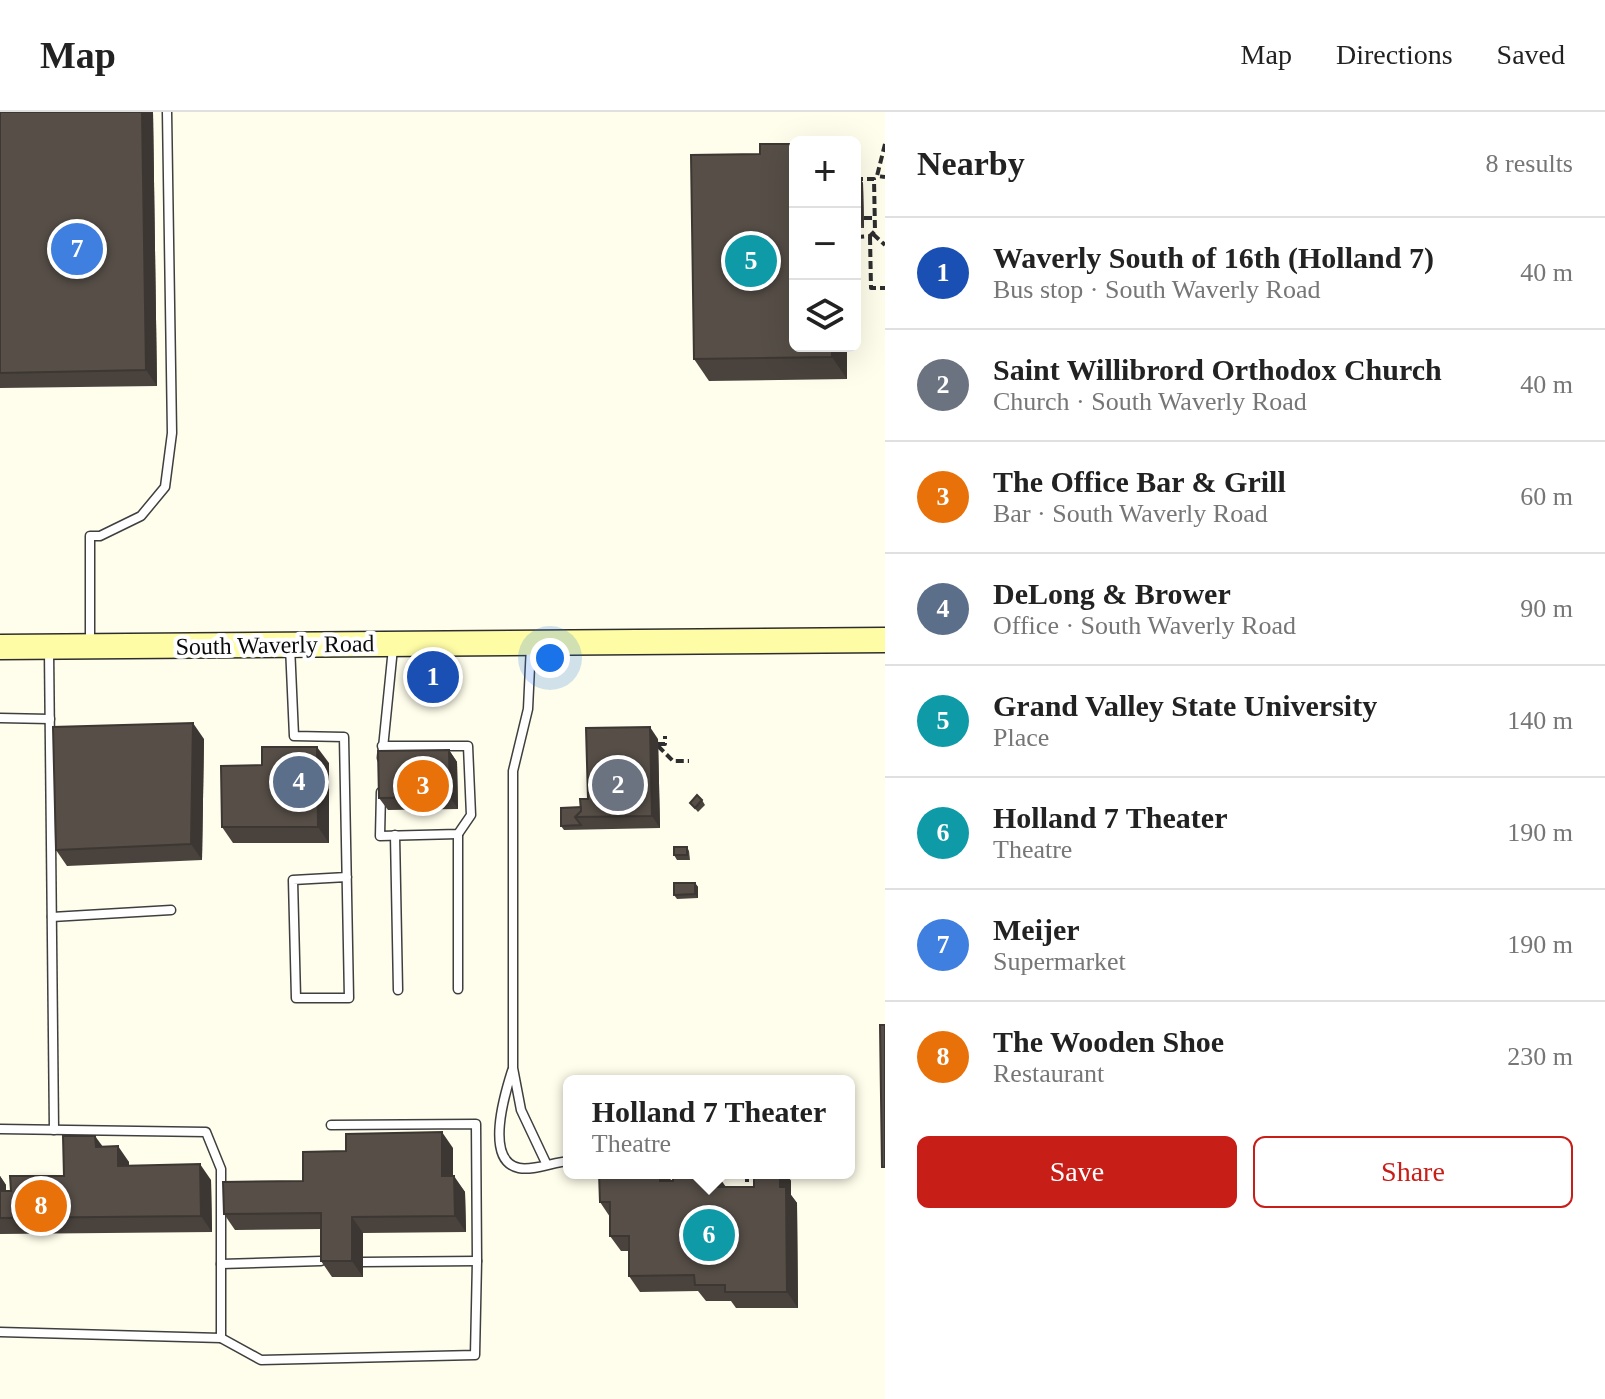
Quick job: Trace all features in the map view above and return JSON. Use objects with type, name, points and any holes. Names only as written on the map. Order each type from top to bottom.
[{"type":"main road","name":"South Waverly Road","points":[[0,647],[885,640]]},
{"type":"lane","points":[[90,646],[90,536],[100,536],[141,516],[165,487],[172,433],[167,112]]},
{"type":"lane","points":[[531,643],[528,709],[516,753],[512,789],[513,1068],[521,1110],[546,1163]]},
{"type":"lane","points":[[393,644],[382,746],[380,836],[458,834]]},
{"type":"lane","points":[[290,645],[294,736],[344,737],[347,877],[349,998],[296,998],[293,880],[347,877]]},
{"type":"lane","points":[[49,647],[54,1130]]},
{"type":"lane","points":[[0,718],[50,722],[63,728]]},
{"type":"lane","points":[[382,746],[468,746],[471,815],[458,834],[458,989]]},
{"type":"lane","points":[[395,835],[398,990]]},
{"type":"lane","points":[[52,917],[171,910]]},
{"type":"lane","points":[[513,1068],[500,1114],[502,1154],[511,1165],[532,1169],[546,1163],[563,1162]]},
{"type":"lane","points":[[0,1332],[221,1338],[261,1360],[475,1355],[476,1124],[331,1125]]},
{"type":"lane","points":[[0,1129],[206,1132],[221,1169],[221,1338]]},
{"type":"lane","points":[[221,1264],[321,1261]]},
{"type":"lane","points":[[363,1262],[477,1261]]},
{"type":"path","points":[[885,144],[876,178],[871,288],[885,288]]},
{"type":"path","points":[[876,178],[885,170]]},
{"type":"path","points":[[861,179],[885,177]]},
{"type":"path","points":[[864,218],[875,218]]},
{"type":"path","points":[[861,236],[872,235],[882,239],[885,245]]},
{"type":"path","points":[[665,736],[665,744],[658,745],[673,761],[689,761]]},
{"type":"path","points":[[747,1179],[747,1203]]},
{"type":"building","points":[[0,112],[142,112],[146,370],[0,373]]},
{"type":"building","points":[[760,144],[789,144],[789,352],[832,352],[832,357],[694,359],[691,155],[760,154]]},
{"type":"building","points":[[193,723],[191,844],[56,850],[53,727]]},
{"type":"building","points":[[650,727],[652,816],[575,817],[581,811],[580,799],[588,799],[586,728]]},
{"type":"building","points":[[262,747],[317,747],[318,827],[222,827],[221,766],[262,765]]},
{"type":"building","points":[[449,750],[450,797],[379,798],[378,751]]},
{"type":"building","points":[[697,795],[702,800],[695,808],[690,803]]},
{"type":"building","points":[[581,807],[575,817],[581,825],[561,826],[561,808]]},
{"type":"building","points":[[674,847],[687,847],[687,855],[674,855]]},
{"type":"building","points":[[674,883],[695,883],[695,894],[674,895]]},
{"type":"building","points":[[880,1025],[885,1025],[885,1167],[882,1167]]},
{"type":"building","points":[[442,1132],[442,1176],[454,1176],[455,1216],[352,1217],[352,1261],[321,1261],[321,1213],[224,1214],[223,1182],[303,1181],[303,1152],[346,1151],[346,1134]]},
{"type":"building","points":[[63,1136],[95,1136],[96,1147],[118,1146],[118,1166],[200,1164],[201,1216],[0,1218],[0,1191],[11,1191],[10,1176],[64,1176]]},
{"type":"building","points":[[599,1179],[718,1179],[718,1187],[754,1187],[754,1179],[780,1179],[780,1187],[786,1187],[787,1292],[725,1292],[725,1285],[695,1285],[694,1275],[629,1276],[629,1236],[610,1236],[610,1202],[600,1202]]},
{"type":"place","name":"Meijer","points":[[77,249]]},
{"type":"place","name":"Grand Valley State University","points":[[751,261]]},
{"type":"place","name":"Waverly South of 16th (Holland 7)","points":[[433,677]]},
{"type":"place","name":"DeLong & Brower","points":[[299,782]]},
{"type":"place","name":"Saint Willibrord Orthodox Church","points":[[618,785]]},
{"type":"place","name":"The Office Bar & Grill","points":[[423,786]]},
{"type":"place","name":"The Wooden Shoe","points":[[41,1206]]},
{"type":"place","name":"Holland 7 Theater","points":[[709,1235]]}]
